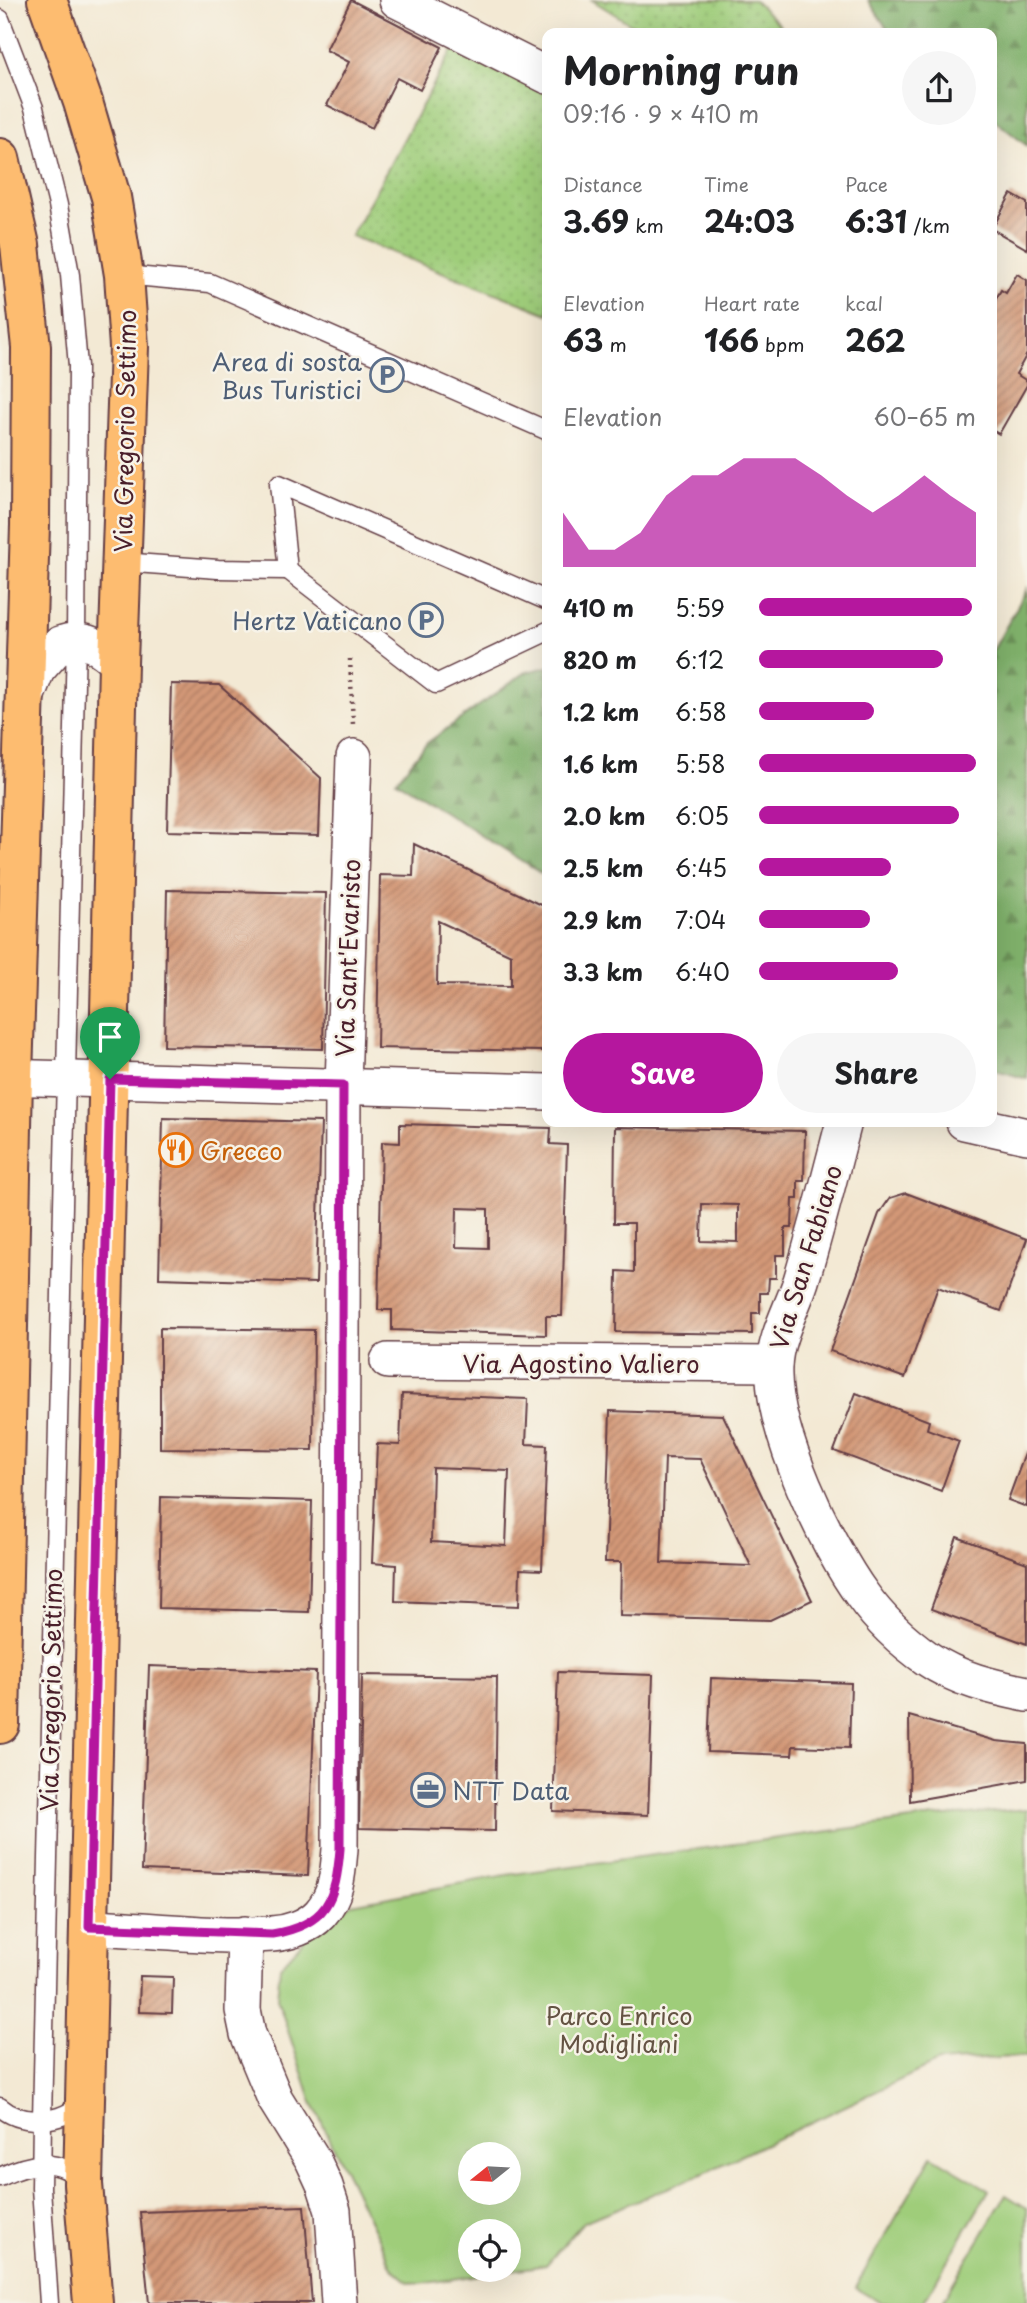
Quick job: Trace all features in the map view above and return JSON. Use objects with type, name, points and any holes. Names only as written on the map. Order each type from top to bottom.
[{"type":"main road","name":"Via Gregorio Settimo","points":[[47,0],[83,102],[111,197],[124,275],[129,347],[118,663],[83,2184],[93,2303]]},
{"type":"main road","name":"Via Gregorio Settimo","points":[[0,158],[20,245],[31,347],[25,701],[7,1077],[0,1724]]},
{"type":"street","points":[[397,0],[542,73]]},
{"type":"street","points":[[76,640],[97,646],[118,663]]},
{"type":"street","name":"Via Gregorio Settimo","points":[[25,701],[44,659],[60,645],[76,640]]},
{"type":"street","name":"Via Sant'Evaristo","points":[[89,1927],[245,1934],[285,1932],[311,1922],[327,1904],[337,1882],[340,1849],[343,1085],[355,757]]},
{"type":"street","points":[[7,1077],[542,1092]]},
{"type":"street","name":"Via San Fabiano","points":[[843,1127],[801,1282],[774,1364],[778,1415],[790,1453],[828,1534],[863,1596],[897,1634],[943,1668],[976,1682],[1027,1694]]},
{"type":"street","points":[[986,1127],[1027,1136]]},
{"type":"street","name":"Via Agostino Valiero","points":[[388,1361],[774,1364]]},
{"type":"street","points":[[245,1934],[243,2010],[248,2034],[275,2099],[326,2186],[338,2258],[339,2303]]},
{"type":"lane","name":"Via Gregorio Settimo","points":[[0,19],[34,108],[58,205],[70,275],[78,366],[76,640],[41,2164],[49,2303]]},
{"type":"lane","points":[[124,275],[210,283],[542,428]]},
{"type":"lane","points":[[288,570],[279,484],[542,598]]},
{"type":"lane","points":[[121,562],[218,569],[288,570],[436,684],[542,634]]},
{"type":"lane","points":[[0,2107],[18,2119],[42,2119],[67,2114],[85,2100]]},
{"type":"lane","points":[[0,2177],[15,2169],[41,2164],[71,2172],[83,2184]]},
{"type":"path","points":[[350,659],[355,757]]},
{"type":"green space","points":[[592,0],[754,0],[783,28],[694,28],[680,20],[675,28],[637,28]]},
{"type":"green space","points":[[868,0],[1027,0],[1027,146],[997,122],[997,28],[887,28]]},
{"type":"green space","points":[[454,47],[542,87],[542,312],[351,236]]},
{"type":"green space","points":[[1027,589],[1027,1079],[997,1070],[997,643]]},
{"type":"green space","points":[[542,668],[542,874],[396,781],[427,743],[526,672]]},
{"type":"green space","name":"Parco Enrico Modigliani","points":[[1027,1809],[1027,2056],[938,2062],[700,2175],[583,2222],[546,2265],[521,2269],[521,2219],[458,2219],[458,2278],[420,2284],[409,2282],[393,2269],[312,2102],[277,1998],[280,1967],[312,1931],[352,1904],[506,1875],[934,1817]]},
{"type":"green space","points":[[932,2156],[989,2190],[923,2303],[881,2303],[855,2288]]},
{"type":"green space","points":[[1006,2195],[1027,2208],[1027,2303],[941,2303]]},
{"type":"building","points":[[351,0],[442,47],[420,90],[397,78],[372,128],[327,105],[349,62],[326,50]]},
{"type":"building","points":[[1011,194],[1027,203],[1027,249],[997,232],[997,220]]},
{"type":"building","points":[[1017,274],[1027,280],[1027,354],[1016,374],[1027,381],[1027,385],[999,434],[997,297],[1001,290],[1006,293]]},
{"type":"building","points":[[171,684],[219,685],[321,778],[319,835],[167,831]]},
{"type":"building","points":[[414,844],[542,905],[542,1051],[377,1048],[380,875],[413,876]],"holes":[[[438,921],[511,955],[511,986],[437,985]]]},
{"type":"building","points":[[167,890],[326,893],[323,1049],[164,1046]]},
{"type":"building","points":[[163,1118],[321,1122],[316,1283],[159,1278]]},
{"type":"building","points":[[400,1124],[551,1128],[550,1144],[567,1145],[562,1316],[546,1316],[546,1335],[392,1330],[392,1310],[378,1310],[382,1142],[400,1143]],"holes":[[[457,1208],[488,1209],[488,1248],[456,1247]]]},
{"type":"building","points":[[615,1127],[805,1131],[804,1181],[798,1181],[798,1199],[793,1199],[792,1228],[785,1228],[785,1255],[776,1255],[776,1278],[769,1278],[768,1293],[760,1293],[760,1313],[752,1313],[752,1334],[616,1332],[617,1271],[634,1272],[634,1223],[614,1223]],"holes":[[[702,1204],[738,1205],[738,1242],[701,1241]]]},
{"type":"building","points":[[906,1193],[1027,1239],[1001,1311],[938,1287],[905,1378],[830,1351],[879,1214],[890,1198]]},
{"type":"building","points":[[160,1328],[314,1330],[313,1450],[160,1448]]},
{"type":"building","points":[[856,1393],[929,1421],[927,1429],[959,1441],[941,1491],[834,1451]]},
{"type":"building","points":[[402,1394],[528,1399],[526,1444],[547,1445],[542,1570],[520,1569],[519,1606],[395,1601],[396,1565],[372,1563],[377,1444],[400,1445]],"holes":[[[433,1468],[509,1471],[506,1546],[431,1542]]]},
{"type":"building","points":[[610,1411],[723,1415],[812,1600],[770,1620],[620,1616],[621,1562],[605,1562]],"holes":[[[665,1458],[700,1459],[751,1566],[661,1563]]]},
{"type":"building","points":[[1027,1448],[1027,1507],[1008,1500]]},
{"type":"building","points":[[161,1497],[312,1501],[309,1612],[159,1608]]},
{"type":"building","points":[[957,1537],[1027,1563],[1027,1644],[931,1609]]},
{"type":"building","points":[[149,1666],[316,1672],[308,1876],[142,1870]]},
{"type":"building","points":[[558,1672],[653,1675],[648,1815],[553,1811]]},
{"type":"building","name":"NTT Data","points":[[362,1675],[497,1677],[495,1831],[359,1828]]},
{"type":"building","points":[[711,1678],[851,1683],[849,1748],[793,1746],[792,1755],[708,1752]]},
{"type":"building","points":[[909,1716],[996,1741],[1027,1744],[1027,1780],[910,1801]]},
{"type":"building","points":[[140,1976],[173,1977],[172,2013],[139,2012]]},
{"type":"building","points":[[304,2206],[312,2303],[149,2303],[140,2212]]},
{"type":"place","name":"Area di sosta Bus Turistici","points":[[387,375]]},
{"type":"place","name":"Hertz Vaticano","points":[[426,620]]},
{"type":"place","name":"Grecco","points":[[176,1150]]},
{"type":"place","name":"NTT Data","points":[[428,1790]]},
{"type":"route","points":[[110,1079],[343,1085],[340,1849],[334,1894],[311,1922],[285,1932],[272,1934],[89,1927],[100,1371],[110,1079]]}]
